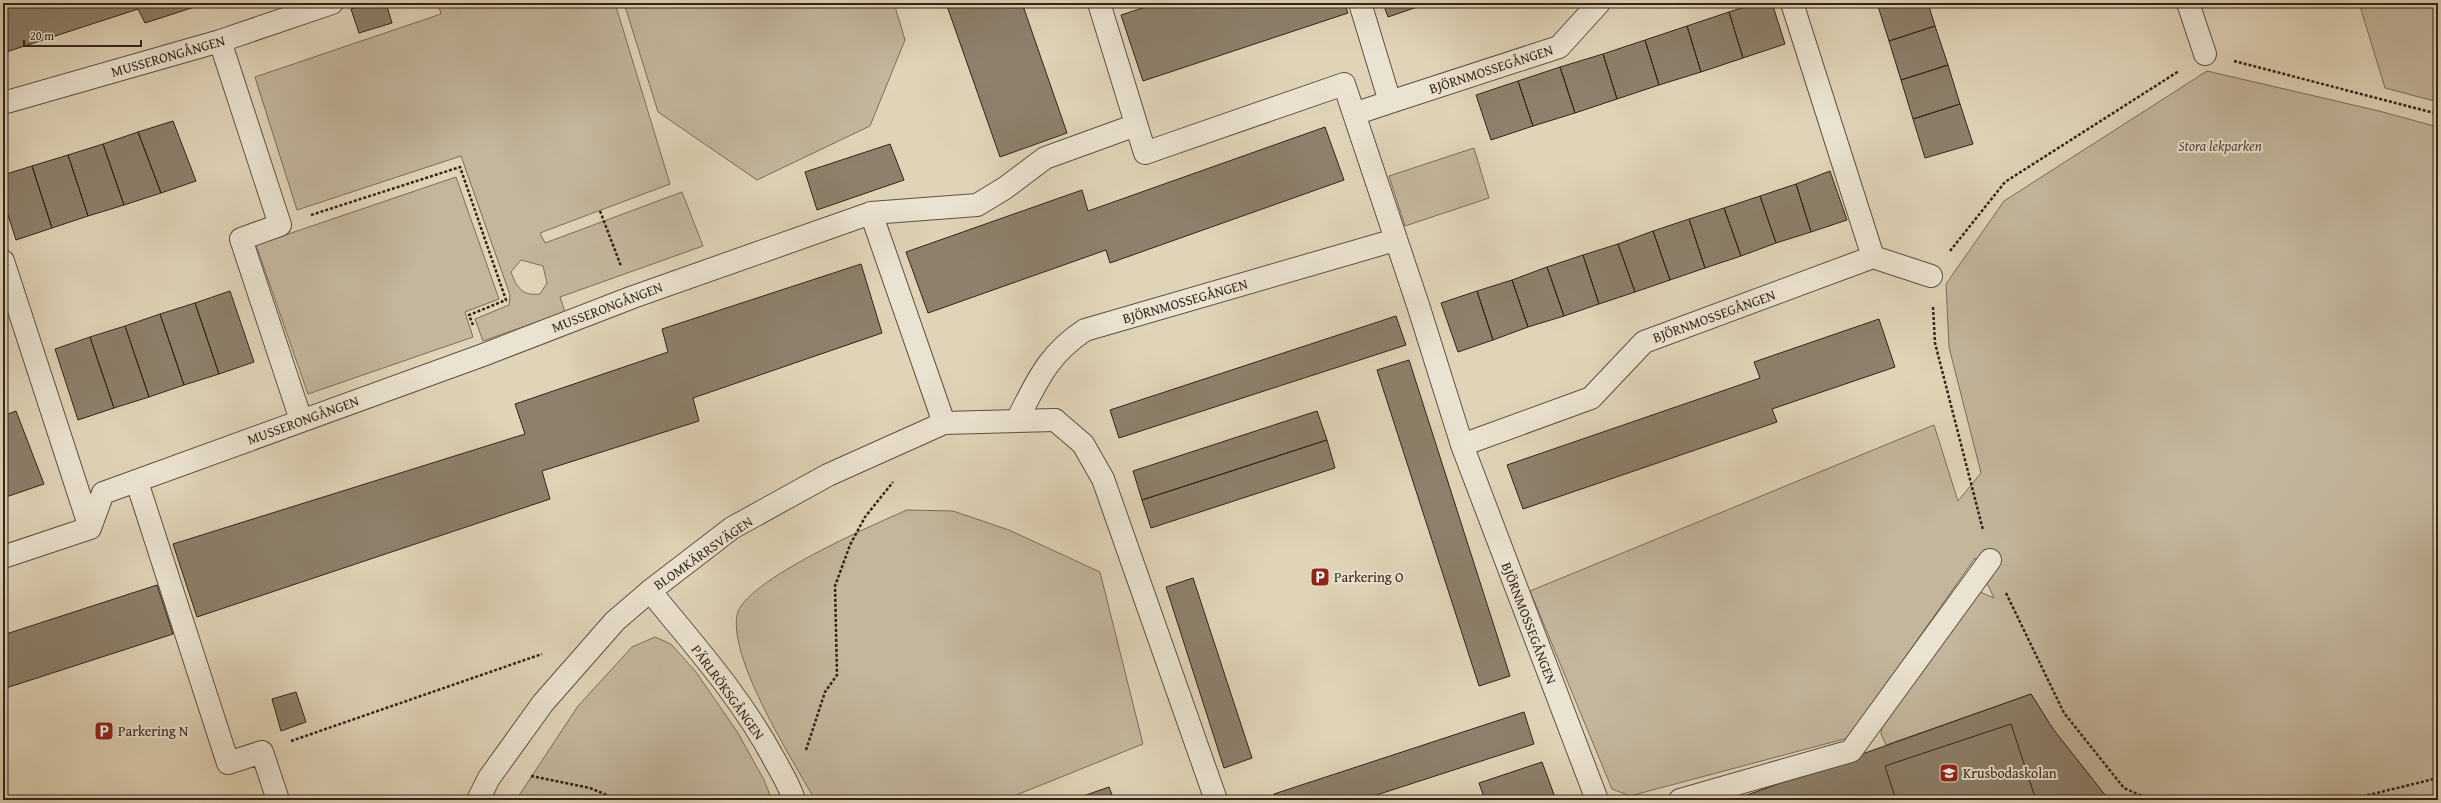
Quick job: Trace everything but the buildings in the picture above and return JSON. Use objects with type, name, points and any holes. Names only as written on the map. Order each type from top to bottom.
[{"type":"street","name":"MUSSERONGÅNGEN","points":[[3,103],[220,41],[332,3]]},
{"type":"street","name":"BJÖRNMOSSEGÅNGEN","points":[[1098,3],[1145,153],[1344,84],[1418,305],[1462,445],[1597,800]]},
{"type":"street","points":[[1360,3],[1390,102]]},
{"type":"street","name":"BJÖRNMOSSEGÅNGEN","points":[[1354,114],[1559,47],[1599,3]]},
{"type":"street","points":[[1792,3],[1873,257],[1931,276]]},
{"type":"street","points":[[2188,3],[2205,54]]},
{"type":"street","points":[[220,41],[280,225],[241,239],[301,420]]},
{"type":"street","points":[[944,423],[871,213],[977,205],[1005,188],[1045,158],[1136,125]]},
{"type":"street","name":"MUSSERONGÅNGEN","points":[[90,528],[103,494],[301,420],[483,355],[633,297],[871,213]]},
{"type":"street","name":"BJÖRNMOSSEGÅNGEN","points":[[1016,420],[1050,360],[1070,340],[1085,330],[1395,240]]},
{"type":"street","name":"BJÖRNMOSSEGÅNGEN","points":[[1462,445],[1591,398],[1644,342],[1873,257]]},
{"type":"street","points":[[3,261],[90,528],[3,557]]},
{"type":"street","name":"BLOMKÄRRSVÄGEN","points":[[478,800],[489,778],[543,703],[615,621],[650,591],[732,528],[828,475],[944,423],[1055,420],[1083,444],[1103,479],[1216,800]]},
{"type":"street","points":[[137,482],[228,764],[262,752],[278,800]]},
{"type":"street","points":[[1680,800],[1851,752],[1990,560]]},
{"type":"street","name":"PÄRLRÖKSGÅNGEN","points":[[650,591],[716,670],[739,701],[762,735],[793,796]]},
{"type":"path","points":[[2151,800],[2124,788],[2064,713],[1990,560],[1935,343],[1931,276],[2005,182],[2205,54],[2438,114]]},
{"type":"path","points":[[280,225],[460,167],[506,300],[469,315],[483,355]]},
{"type":"path","points":[[600,211],[633,297]]},
{"type":"path","points":[[793,796],[825,692],[838,675],[835,586],[850,544],[865,517],[895,480]]},
{"type":"path","points":[[262,752],[550,651]]},
{"type":"path","points":[[523,774],[590,788],[619,800]]},
{"type":"path","points":[[2348,800],[2438,778]]},
{"type":"green space","points":[[438,3],[615,3],[670,184],[540,233],[545,243],[682,192],[703,246],[560,297],[565,312],[483,341],[475,319],[509,305],[510,295],[461,156],[297,210],[255,77],[441,14]],"holes":[[[521,260],[543,266],[547,283],[540,294],[529,294],[518,287],[511,272]]]},
{"type":"green space","points":[[624,3],[894,3],[905,40],[870,126],[757,180],[658,112]]},
{"type":"green space","points":[[2359,3],[2438,3],[2438,102],[2385,88]]},
{"type":"green space","name":"Stora lekparken","points":[[2207,71],[2379,111],[2438,127],[2438,795],[2418,800],[2109,800],[2053,729],[2031,694],[1886,745],[1881,734],[1882,721],[1980,592],[1994,598],[1975,558],[1848,738],[1630,796],[1612,789],[1530,591],[1934,425],[1958,501],[1981,473],[1949,347],[1946,284],[2004,201]]},
{"type":"green space","points":[[1474,148],[1489,198],[1405,226],[1389,176]]},
{"type":"green space","points":[[456,177],[499,299],[465,312],[473,337],[308,394],[256,245]]},
{"type":"green space","points":[[907,510],[953,511],[1009,530],[1100,572],[1143,744],[1004,800],[815,800],[764,709],[752,682],[737,634],[737,615],[745,601],[762,586],[785,571],[841,540]]},
{"type":"green space","points":[[655,637],[671,644],[696,672],[738,733],[764,780],[772,800],[516,800],[578,706],[632,647]]},
{"type":"place","name":"Parkering O","points":[[1320,577]]},
{"type":"place","name":"Parkering N","points":[[104,731]]},
{"type":"place","name":"Krusbodaskolan","points":[[1949,773]]}]
